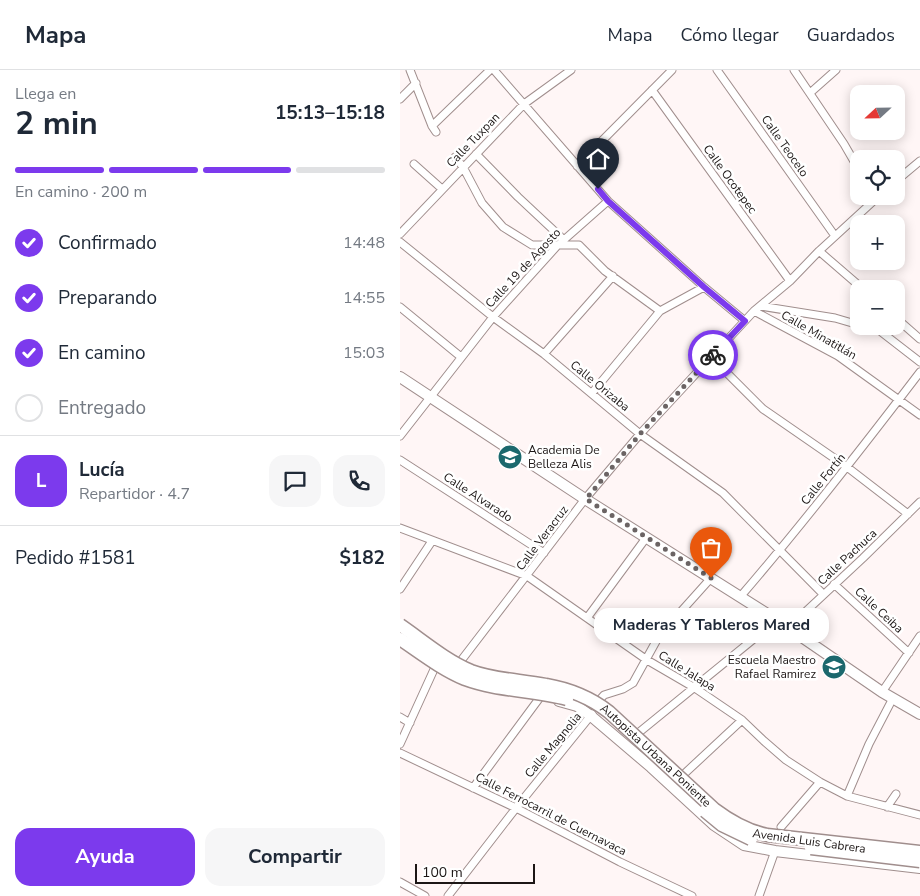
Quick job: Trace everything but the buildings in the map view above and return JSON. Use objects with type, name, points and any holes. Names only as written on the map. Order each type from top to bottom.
[{"type":"highway","name":"Autopista Urbana Poniente","points":[[400,625],[471,671],[495,678],[548,685],[593,700],[714,809],[732,821],[751,830],[767,835],[920,850]]},
{"type":"highway","name":"Autopista Urbana Poniente","points":[[400,639],[432,661],[467,680],[551,695],[587,706],[607,720],[632,742],[709,816],[722,826],[744,837],[787,846],[920,861]]},
{"type":"main road","points":[[400,377],[646,538],[777,620],[882,692],[920,714]]},
{"type":"main road","name":"Avenida Luis Cabrera","points":[[400,620],[437,648],[474,669],[555,684],[586,694],[598,701],[704,795],[728,814],[756,828],[920,850]]},
{"type":"main road","name":"Avenida Luis Cabrera","points":[[400,639],[436,665],[464,680],[502,690],[541,696],[577,706],[651,767],[714,826],[744,845],[775,851],[920,868]]},
{"type":"main road","points":[[502,690],[507,682],[504,676]]},
{"type":"main road","points":[[517,692],[530,690],[574,702],[598,701]]},
{"type":"main road","points":[[692,805],[693,798],[704,795]]},
{"type":"street","points":[[410,70],[434,129],[490,70]]},
{"type":"street","points":[[494,70],[608,201],[745,321]]},
{"type":"street","name":"Calle Tuxpan","points":[[400,234],[524,104],[570,70]]},
{"type":"street","points":[[577,166],[672,70]]},
{"type":"street","name":"Calle Teocelo","points":[[717,70],[835,236]]},
{"type":"street","points":[[794,70],[850,154]]},
{"type":"street","points":[[810,93],[836,70]]},
{"type":"street","points":[[400,99],[416,83]]},
{"type":"street","name":"Calle Ocotepec","points":[[652,90],[790,281]]},
{"type":"street","points":[[476,154],[564,240]]},
{"type":"street","points":[[455,157],[463,167],[482,204],[503,227],[532,245],[579,245],[605,271],[660,311]]},
{"type":"street","points":[[905,174],[920,161]]},
{"type":"street","points":[[414,164],[442,189]]},
{"type":"street","name":"Calle 19 de Agosto","points":[[431,396],[493,317],[556,246],[608,201]]},
{"type":"street","name":"Calle Veracruz","points":[[460,662],[586,499],[640,434],[745,321],[790,281],[868,205]]},
{"type":"street","name":"Calle Orizaba","points":[[400,242],[493,317],[544,354],[640,434],[723,493],[824,594]]},
{"type":"street","points":[[819,251],[853,280]]},
{"type":"street","points":[[544,354],[613,276]]},
{"type":"street","points":[[592,393],[660,311],[704,287]]},
{"type":"street","points":[[400,307],[461,357]]},
{"type":"street","points":[[757,309],[835,318],[850,322]]},
{"type":"street","name":"Calle Minatitlán","points":[[757,309],[838,356],[920,415]]},
{"type":"street","points":[[905,326],[920,339]]},
{"type":"street","points":[[885,335],[920,362]]},
{"type":"street","points":[[711,357],[763,409],[847,467],[908,514]]},
{"type":"street","name":"Calle Fortín","points":[[740,597],[781,550],[920,372]]},
{"type":"street","points":[[400,436],[431,396]]},
{"type":"street","name":"Calle Alvarado","points":[[400,460],[544,553]]},
{"type":"street","name":"Calle Pachuca","points":[[788,628],[920,502]]},
{"type":"street","name":"Calle Jalapa","points":[[400,528],[527,576],[647,660],[695,688],[742,720],[786,760],[820,782],[847,796],[920,815]]},
{"type":"street","points":[[587,618],[646,538]]},
{"type":"street","points":[[400,589],[432,541]]},
{"type":"street","points":[[598,701],[604,695],[623,689],[633,683],[659,636],[711,578]]},
{"type":"street","name":"Calle Ceiba","points":[[834,584],[909,653]]},
{"type":"street","points":[[637,734],[777,620]]},
{"type":"street","points":[[882,692],[920,636]]},
{"type":"street","points":[[400,744],[436,665]]},
{"type":"street","points":[[473,788],[541,696]]},
{"type":"street","points":[[847,796],[869,744],[893,698]]},
{"type":"street","name":"Calle Magnolia","points":[[448,896],[591,716],[598,701]]},
{"type":"street","points":[[400,717],[410,723]]},
{"type":"street","points":[[683,775],[742,720]]},
{"type":"street","name":"Calle Ferrocarril de Cuernavaca","points":[[400,753],[516,808],[620,862],[692,896]]},
{"type":"street","points":[[781,827],[820,782]]},
{"type":"street","points":[[887,807],[896,794]]},
{"type":"street","points":[[759,896],[775,851]]},
{"type":"street","points":[[400,882],[425,896]]},
{"type":"way so far","points":[[711,578],[586,499],[640,434],[713,355]]},
{"type":"place","name":"Academia De Belleza Alis","points":[[510,457]]},
{"type":"place","name":"Maderas Y Tableros Mared","points":[[711,578]]},
{"type":"place","name":"Escuela Maestro Rafael Ramirez","points":[[834,667]]},
{"type":"route","points":[[598,189],[608,201],[745,321],[713,355]]}]
